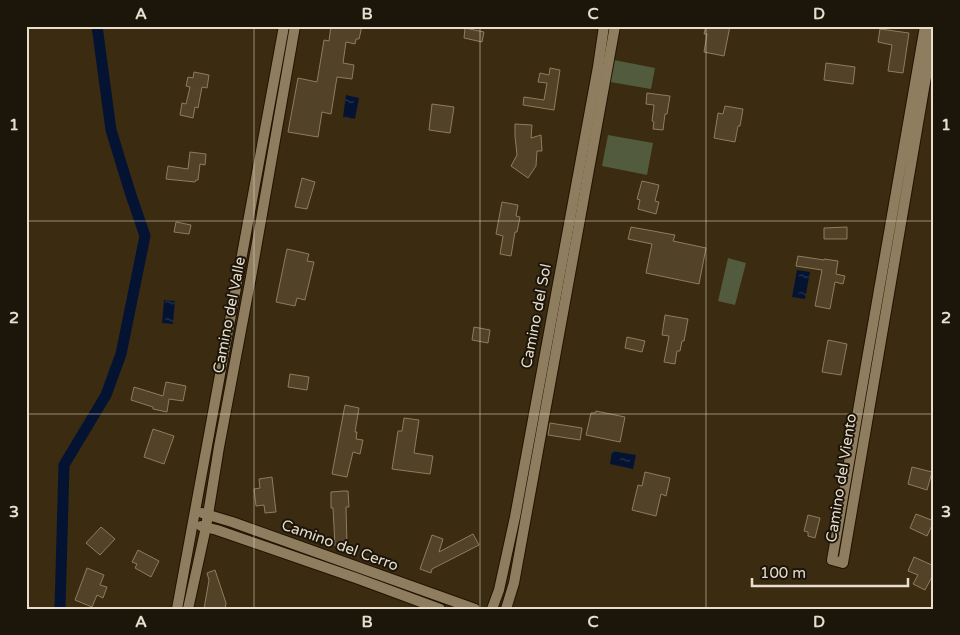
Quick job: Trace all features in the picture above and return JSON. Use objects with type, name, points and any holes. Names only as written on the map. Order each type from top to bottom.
[{"type":"street","name":"Camino del Valle","points":[[177,609],[284,26]]},
{"type":"street","name":"Camino del Valle","points":[[188,609],[206,527],[295,26]]},
{"type":"street","name":"Camino del Sol","points":[[492,609],[499,590],[515,517],[604,26]]},
{"type":"street","name":"Camino del Sol","points":[[506,609],[514,583],[615,26]]},
{"type":"street","name":"Camino del Viento","points":[[925,26],[832,560],[842,563],[934,30]]},
{"type":"street","name":"Camino del Cerro","points":[[195,511],[232,522],[475,609]]},
{"type":"street","name":"Camino del Cerro","points":[[192,524],[206,527],[356,578],[440,609]]},
{"type":"green space","points":[[614,60],[655,68],[651,89],[610,82]]},
{"type":"green space","points":[[608,135],[653,143],[647,175],[602,166]]},
{"type":"green space","points":[[728,258],[746,263],[735,305],[718,301]]},
{"type":"water","points":[[346,95],[359,98],[355,119],[343,117]]},
{"type":"water","points":[[797,270],[810,272],[805,299],[792,297]]},
{"type":"water","points":[[164,300],[175,301],[173,324],[162,323]]},
{"type":"water","points":[[612,451],[636,455],[633,469],[610,464]]},
{"type":"building","points":[[331,26],[362,26],[359,39],[356,39],[355,44],[346,42],[343,63],[354,65],[352,79],[337,77],[331,114],[322,112],[318,137],[288,132],[298,78],[317,82],[324,40],[329,41]]},
{"type":"building","points":[[706,26],[730,26],[724,56],[704,52],[707,34],[704,34]]},
{"type":"building","points":[[465,28],[484,32],[482,42],[464,38]]},
{"type":"building","points":[[880,29],[909,33],[903,73],[888,71],[892,45],[878,42]]},
{"type":"building","points":[[826,63],[855,67],[853,84],[824,80]]},
{"type":"building","points":[[550,68],[560,70],[554,110],[523,105],[524,97],[544,100],[547,83],[538,82],[540,73],[549,75]]},
{"type":"building","points":[[194,72],[209,75],[207,88],[202,87],[198,108],[195,107],[193,118],[180,115],[182,103],[186,104],[190,87],[186,86],[188,77],[193,78]]},
{"type":"building","points":[[647,93],[670,96],[663,130],[653,129],[654,105],[646,104]]},
{"type":"building","points":[[432,104],[454,107],[450,133],[429,130]]},
{"type":"building","points":[[725,106],[743,109],[735,142],[714,138],[718,113],[723,114]]},
{"type":"building","points":[[515,124],[532,125],[531,138],[541,135],[542,151],[537,151],[536,166],[528,178],[511,166],[517,155]]},
{"type":"building","points":[[190,152],[206,154],[205,165],[200,164],[198,180],[195,182],[166,179],[168,166],[188,169]]},
{"type":"building","points":[[302,178],[315,182],[307,209],[295,207]]},
{"type":"building","points":[[642,181],[659,185],[655,201],[659,202],[656,214],[638,209],[640,200],[637,199]]},
{"type":"building","points":[[502,202],[518,205],[516,216],[520,217],[511,256],[500,254],[503,236],[496,234]]},
{"type":"building","points":[[176,222],[191,225],[189,234],[174,232]]},
{"type":"building","points":[[631,227],[675,235],[673,241],[706,248],[699,284],[646,273],[652,244],[628,239]]},
{"type":"building","points":[[847,227],[847,239],[824,239],[824,228]]},
{"type":"building","points":[[287,249],[309,254],[307,261],[314,262],[305,300],[297,298],[295,306],[276,302]]},
{"type":"building","points":[[798,256],[838,261],[836,274],[845,276],[843,284],[835,282],[830,309],[815,306],[822,270],[796,266]]},
{"type":"building","points":[[665,315],[688,319],[684,341],[682,341],[680,351],[677,351],[675,364],[664,362],[669,336],[662,335]]},
{"type":"building","points":[[474,327],[490,330],[488,343],[472,340]]},
{"type":"building","points":[[627,337],[645,341],[642,352],[625,348]]},
{"type":"building","points":[[828,340],[847,344],[841,375],[822,372]]},
{"type":"building","points":[[290,374],[309,377],[307,390],[288,387]]},
{"type":"building","points":[[166,382],[186,386],[183,401],[169,399],[167,412],[153,409],[153,407],[131,400],[134,387],[163,396]]},
{"type":"building","points":[[345,405],[359,408],[355,432],[357,432],[356,439],[363,440],[360,454],[353,452],[347,477],[332,474]]},
{"type":"building","points":[[596,411],[625,417],[620,442],[586,435],[591,413]]},
{"type":"building","points":[[404,418],[419,420],[414,453],[433,456],[430,474],[392,469],[398,431],[402,431]]},
{"type":"building","points":[[550,423],[582,428],[580,440],[548,435]]},
{"type":"building","points":[[153,429],[174,436],[164,464],[144,457]]},
{"type":"building","points":[[912,467],[932,472],[927,490],[908,484]]},
{"type":"building","points":[[645,472],[670,478],[666,496],[661,494],[656,516],[632,510],[638,485],[642,486]]},
{"type":"building","points":[[272,477],[276,512],[265,513],[264,505],[256,506],[254,489],[260,488],[259,479]]},
{"type":"building","points":[[348,491],[349,507],[346,507],[347,546],[335,546],[331,492]]},
{"type":"building","points":[[916,514],[934,521],[927,536],[910,528]]},
{"type":"building","points":[[808,515],[820,518],[815,538],[808,536],[808,532],[804,531]]},
{"type":"building","points":[[101,527],[115,539],[100,555],[86,543]]},
{"type":"building","points":[[473,534],[479,545],[432,569],[431,573],[420,569],[432,535],[443,539],[439,552]]},
{"type":"building","points":[[138,550],[159,561],[151,577],[135,568],[137,564],[132,562]]},
{"type":"building","points":[[914,557],[934,566],[934,573],[925,590],[913,584],[918,575],[908,571]]},
{"type":"building","points":[[87,568],[104,575],[100,585],[107,587],[103,598],[97,595],[92,607],[75,600]]},
{"type":"building","points":[[215,570],[226,603],[225,609],[204,609],[209,580],[207,573]]},
{"type":"waterway","points":[[60,609],[64,465],[106,395],[121,354],[145,236],[111,130],[97,26]]}]
